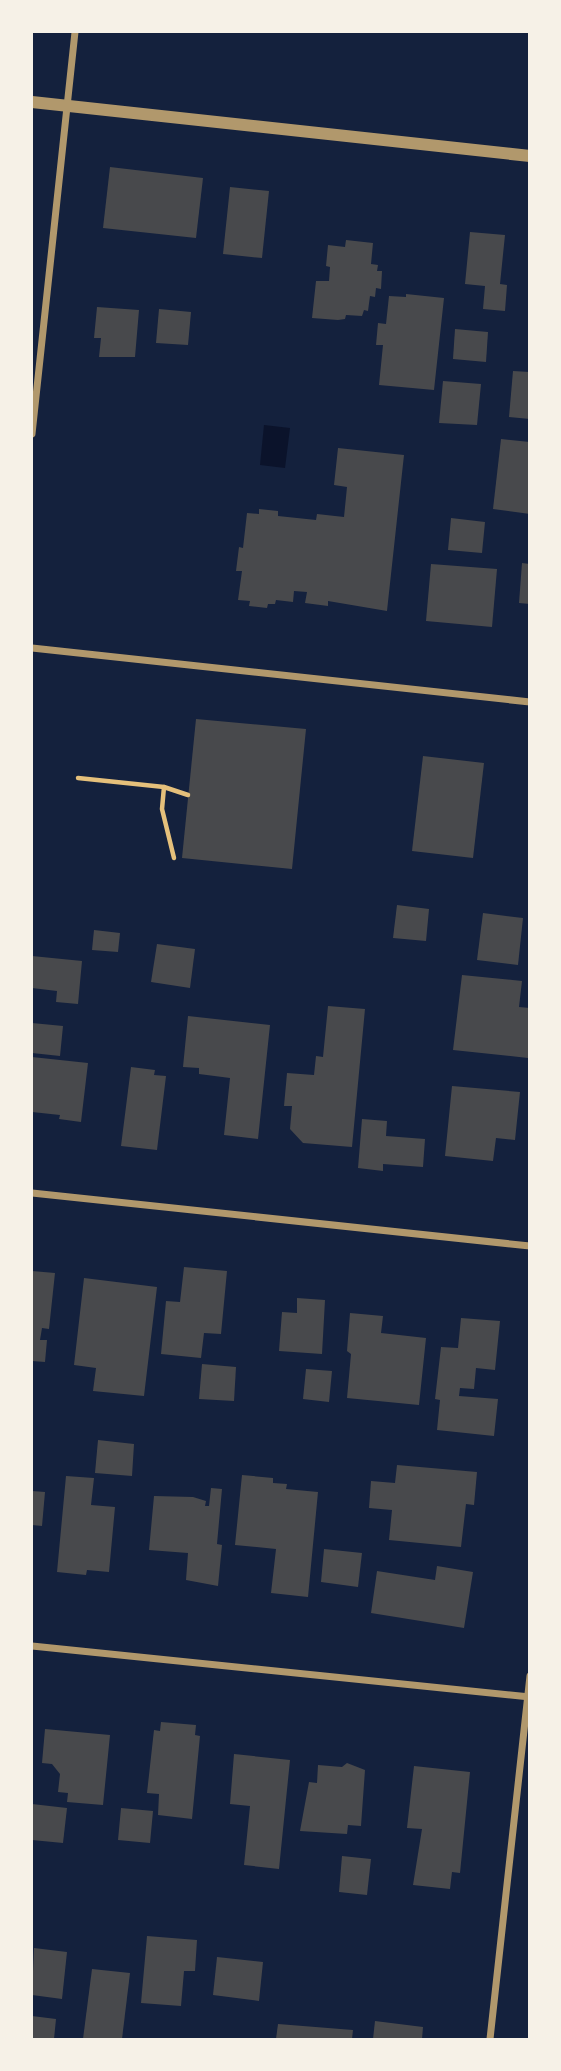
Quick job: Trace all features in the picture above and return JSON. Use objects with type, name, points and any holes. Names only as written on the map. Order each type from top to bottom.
[{"type":"street","points":[[32,434],[75,32]]},
{"type":"street","points":[[32,102],[530,156]]},
{"type":"street","points":[[32,648],[530,702]]},
{"type":"street","points":[[32,1193],[530,1246]]},
{"type":"street","points":[[32,1646],[528,1697]]},
{"type":"street","points":[[491,2039],[530,1676]]},
{"type":"path","points":[[78,778],[164,787],[188,794]]},
{"type":"path","points":[[164,787],[162,809],[174,858]]},
{"type":"water","points":[[264,425],[290,428],[285,468],[260,465]]},
{"type":"building","points":[[110,167],[203,178],[196,238],[103,228]]},
{"type":"building","points":[[230,187],[269,191],[262,258],[223,254]]},
{"type":"building","points":[[470,232],[505,235],[500,284],[507,285],[505,311],[483,309],[485,286],[465,284]]},
{"type":"building","points":[[346,240],[373,243],[371,264],[378,265],[377,271],[382,271],[381,289],[376,288],[375,297],[370,296],[368,311],[364,310],[362,316],[346,315],[345,319],[338,320],[312,318],[316,281],[329,281],[330,267],[326,266],[328,245],[345,247]]},
{"type":"building","points":[[406,294],[444,298],[434,390],[379,385],[383,345],[376,345],[378,323],[386,324],[389,296],[406,297]]},
{"type":"building","points":[[97,307],[139,310],[135,357],[99,357],[101,338],[94,338]]},
{"type":"building","points":[[159,309],[191,312],[188,345],[156,343]]},
{"type":"building","points":[[455,329],[488,332],[486,362],[453,359]]},
{"type":"building","points":[[513,371],[530,372],[530,419],[509,417]]},
{"type":"building","points":[[443,381],[481,384],[477,425],[439,423]]},
{"type":"building","points":[[501,439],[530,442],[530,514],[493,509]]},
{"type":"building","points":[[338,448],[404,455],[387,611],[328,601],[328,606],[305,603],[307,592],[294,591],[293,602],[276,600],[275,604],[268,604],[267,608],[249,606],[250,601],[238,600],[242,571],[236,571],[239,547],[243,548],[247,513],[259,514],[259,509],[278,511],[278,516],[316,520],[317,514],[344,517],[347,487],[334,485]]},
{"type":"building","points":[[451,518],[485,522],[482,553],[448,550]]},
{"type":"building","points":[[522,563],[530,564],[530,604],[519,603]]},
{"type":"building","points":[[431,564],[497,569],[492,627],[426,621]]},
{"type":"building","points":[[196,719],[306,729],[292,869],[182,858]]},
{"type":"building","points":[[423,756],[484,763],[473,858],[412,851]]},
{"type":"building","points":[[397,905],[429,909],[426,941],[393,938]]},
{"type":"building","points":[[483,913],[523,918],[518,965],[477,960]]},
{"type":"building","points":[[94,930],[120,933],[118,952],[92,950]]},
{"type":"building","points":[[157,944],[195,949],[190,988],[151,982]]},
{"type":"building","points":[[32,956],[82,961],[78,1004],[56,1002],[57,991],[32,988]]},
{"type":"building","points":[[462,975],[522,981],[519,1007],[530,1008],[528,1058],[453,1050]]},
{"type":"building","points":[[328,1006],[365,1009],[352,1147],[303,1143],[290,1129],[292,1106],[284,1106],[287,1073],[314,1075],[316,1056],[323,1057]]},
{"type":"building","points":[[188,1016],[270,1025],[258,1139],[224,1135],[230,1078],[199,1074],[199,1068],[183,1067]]},
{"type":"building","points":[[32,1023],[63,1026],[60,1056],[32,1053]]},
{"type":"building","points":[[32,1057],[88,1063],[81,1122],[59,1119],[60,1115],[32,1112]]},
{"type":"building","points":[[131,1067],[155,1070],[154,1075],[166,1076],[157,1150],[121,1146]]},
{"type":"building","points":[[452,1086],[520,1092],[515,1140],[496,1138],[493,1161],[445,1156]]},
{"type":"building","points":[[362,1119],[387,1121],[386,1136],[425,1139],[423,1167],[383,1164],[383,1171],[358,1168]]},
{"type":"building","points":[[184,1267],[227,1271],[221,1334],[204,1333],[201,1358],[161,1354],[166,1301],[180,1302]]},
{"type":"building","points":[[32,1271],[55,1273],[49,1329],[42,1328],[40,1340],[47,1340],[45,1362],[32,1361]]},
{"type":"building","points":[[84,1278],[157,1287],[144,1396],[93,1391],[96,1368],[74,1365]]},
{"type":"building","points":[[297,1298],[325,1300],[322,1354],[279,1351],[282,1312],[297,1313]]},
{"type":"building","points":[[350,1313],[383,1316],[381,1333],[426,1338],[419,1405],[347,1398],[351,1354],[347,1351]]},
{"type":"building","points":[[461,1318],[500,1321],[495,1370],[476,1368],[474,1389],[460,1388],[459,1396],[498,1399],[494,1436],[437,1430],[440,1400],[435,1399],[441,1347],[458,1348]]},
{"type":"building","points":[[202,1364],[236,1367],[234,1401],[199,1399]]},
{"type":"building","points":[[306,1369],[332,1371],[329,1402],[303,1399]]},
{"type":"building","points":[[98,1440],[134,1444],[132,1476],[95,1473]]},
{"type":"building","points":[[397,1465],[477,1472],[474,1505],[466,1504],[461,1547],[389,1540],[392,1510],[369,1508],[371,1481],[395,1483]]},
{"type":"building","points":[[242,1475],[273,1478],[273,1483],[287,1484],[286,1489],[318,1492],[308,1597],[271,1593],[276,1549],[235,1545]]},
{"type":"building","points":[[66,1476],[94,1478],[91,1505],[115,1507],[109,1572],[87,1570],[86,1575],[57,1572]]},
{"type":"building","points":[[211,1488],[222,1489],[217,1544],[222,1545],[218,1586],[186,1580],[188,1553],[149,1550],[154,1496],[193,1497],[206,1501],[205,1506],[209,1506]]},
{"type":"building","points":[[32,1491],[45,1492],[42,1526],[32,1525]]},
{"type":"building","points":[[324,1549],[362,1553],[358,1587],[321,1582]]},
{"type":"building","points":[[437,1566],[473,1572],[464,1628],[371,1613],[377,1571],[435,1580]]},
{"type":"building","points":[[161,1722],[196,1725],[195,1735],[200,1736],[192,1819],[158,1815],[159,1794],[147,1793],[154,1730],[160,1731]]},
{"type":"building","points":[[45,1729],[110,1735],[103,1805],[67,1802],[68,1793],[58,1792],[60,1774],[52,1764],[42,1763]]},
{"type":"building","points":[[234,1754],[290,1760],[279,1869],[244,1865],[250,1806],[230,1804]]},
{"type":"building","points":[[347,1763],[365,1770],[361,1826],[348,1825],[347,1834],[300,1831],[309,1782],[317,1783],[318,1765],[342,1767]]},
{"type":"building","points":[[414,1766],[470,1772],[460,1873],[452,1872],[450,1889],[413,1885],[422,1829],[407,1828]]},
{"type":"building","points":[[32,1804],[67,1808],[63,1843],[32,1840]]},
{"type":"building","points":[[121,1808],[153,1811],[150,1843],[118,1840]]},
{"type":"building","points":[[342,1856],[371,1859],[367,1895],[339,1892]]},
{"type":"building","points":[[147,1936],[197,1940],[195,1971],[184,1971],[181,2006],[141,2003]]},
{"type":"building","points":[[34,1948],[67,1952],[62,1999],[32,1995]]},
{"type":"building","points":[[217,1957],[263,1962],[259,2001],[213,1995]]},
{"type":"building","points":[[92,1969],[130,1973],[122,2039],[83,2039]]},
{"type":"building","points":[[32,2016],[56,2019],[54,2039],[32,2039]]},
{"type":"building","points":[[375,2021],[423,2027],[422,2039],[373,2039]]},
{"type":"building","points":[[278,2024],[353,2030],[352,2039],[276,2039]]}]
